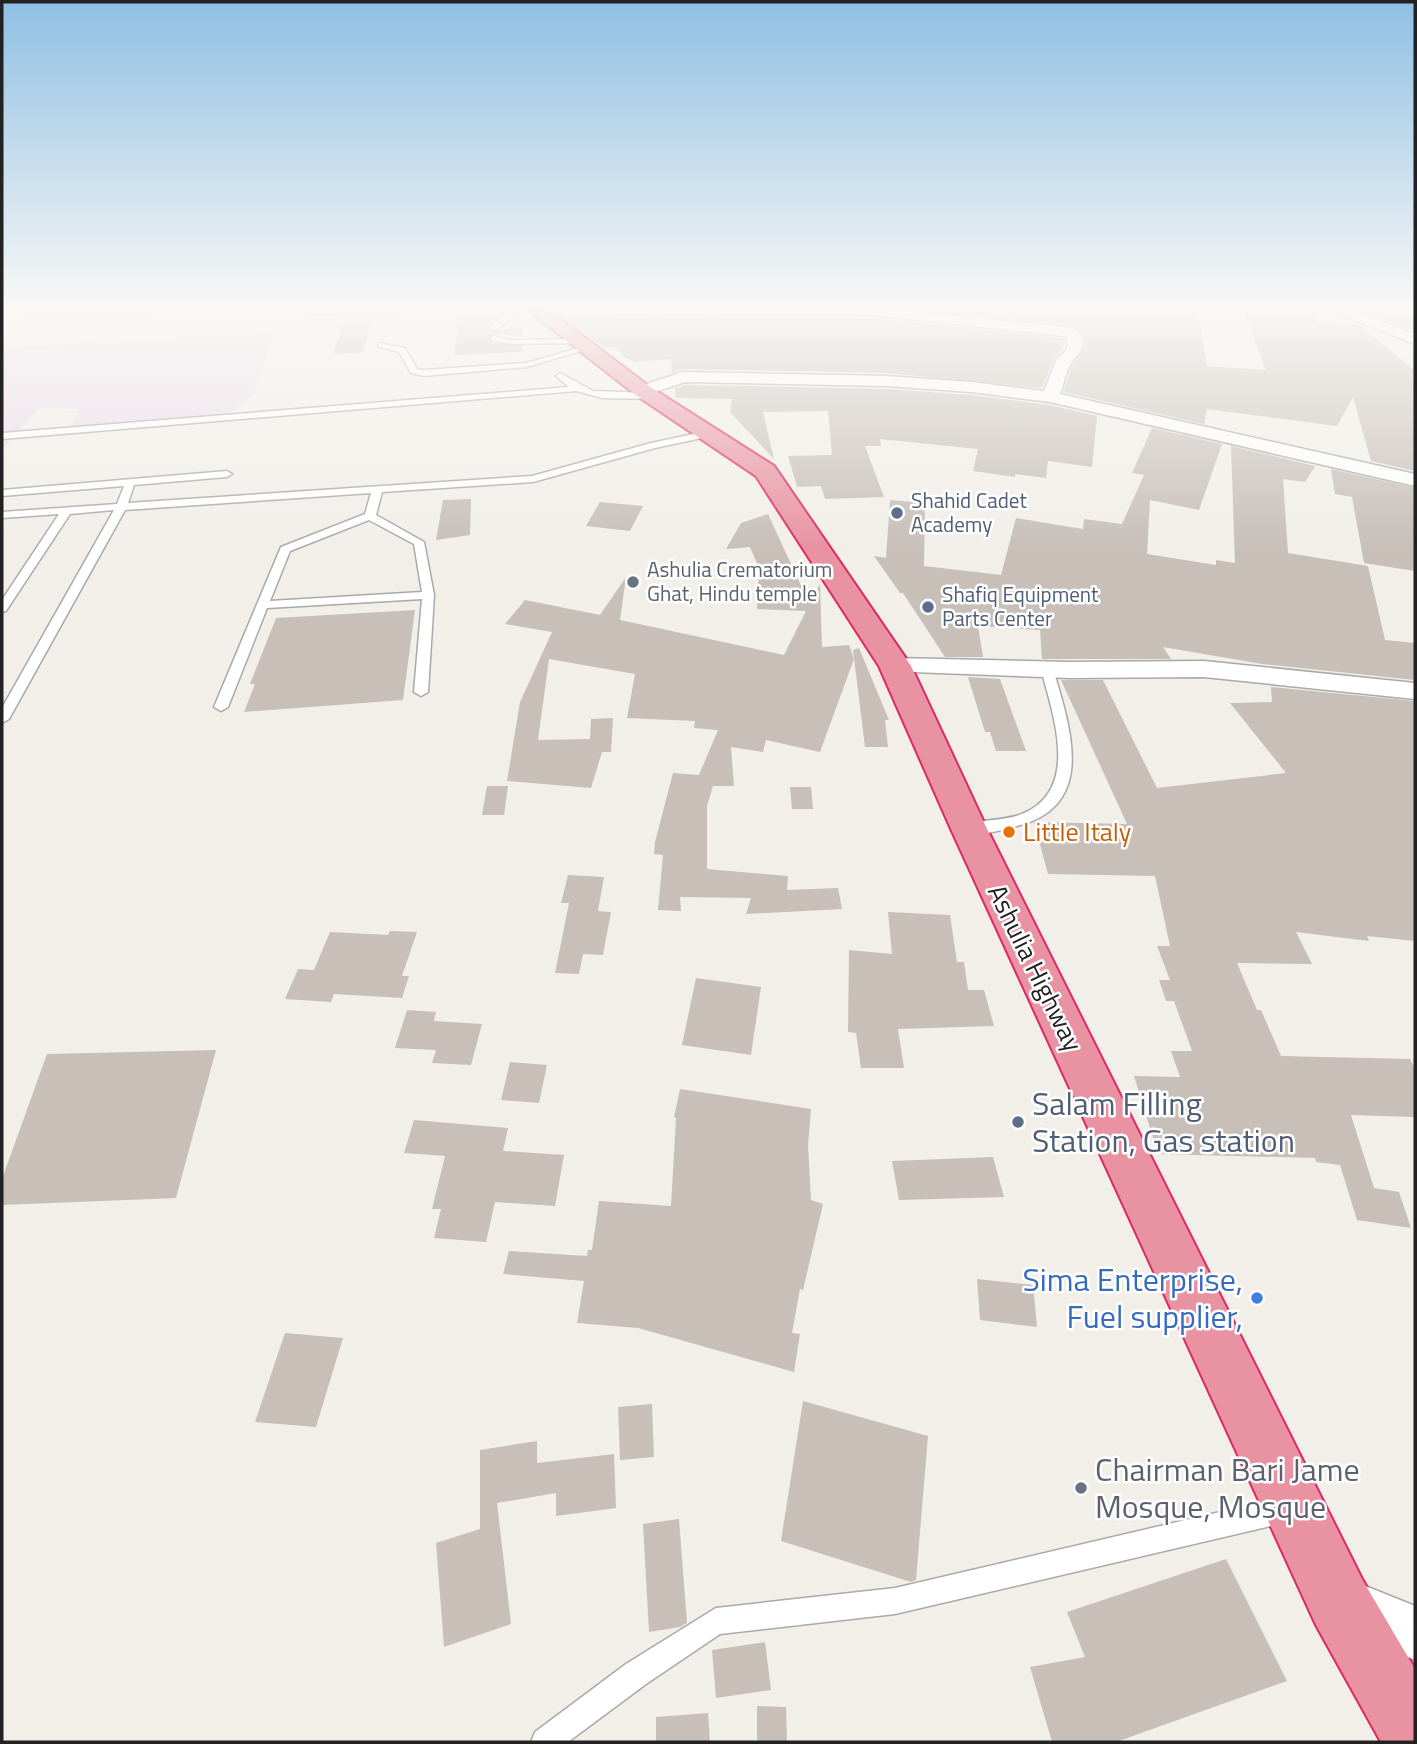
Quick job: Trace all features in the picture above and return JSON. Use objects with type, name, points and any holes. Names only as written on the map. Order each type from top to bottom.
[{"type":"highway","name":"Ashulia Highway","points":[[633,386],[765,471],[895,666],[969,830],[1339,1602],[1415,1734]]},
{"type":"street","points":[[646,393],[661,386]]},
{"type":"street","points":[[959,386],[1051,397],[1415,480]]},
{"type":"street","points":[[1051,397],[1055,386]]},
{"type":"street","points":[[895,666],[1204,669],[1415,691]]},
{"type":"street","points":[[1339,1602],[1415,1633]]},
{"type":"lane","points":[[2,436],[574,389],[609,397],[646,393]]},
{"type":"lane","points":[[2,515],[533,479],[654,445],[708,434]]},
{"type":"lane","points":[[2,494],[227,474]]},
{"type":"lane","points":[[2,719],[121,508],[130,483]]},
{"type":"lane","points":[[370,516],[377,491]]},
{"type":"lane","points":[[2,608],[66,512]]},
{"type":"lane","points":[[222,707],[285,549],[370,516],[419,542],[428,595],[421,692]]},
{"type":"lane","points":[[261,605],[428,595]]},
{"type":"lane","points":[[969,830],[1029,818],[1054,801],[1066,777],[1063,728],[1046,669]]},
{"type":"lane","points":[[545,1742],[636,1674],[716,1622],[895,1601],[1294,1508]]},
{"type":"shaded area","points":[[2,386],[256,386],[254,394],[230,414],[70,431],[79,409],[39,408],[2,450]]},
{"type":"building","points":[[1065,386],[1415,386],[1415,471],[1371,461],[1353,397],[1337,426],[1207,409],[1204,424],[1063,392]]},
{"type":"building","points":[[675,388],[887,389],[971,395],[1050,405],[1097,416],[1092,467],[1048,461],[1046,478],[1015,474],[1015,477],[973,471],[978,449],[880,439],[881,446],[865,446],[884,497],[825,499],[821,486],[797,487],[788,456],[832,455],[828,411],[763,412],[774,459],[730,412],[732,399],[676,398]]},
{"type":"building","points":[[1152,428],[1222,444],[1199,510],[1150,500],[1147,554],[1216,565],[1216,560],[1235,563],[1231,446],[1315,466],[1305,482],[1283,479],[1288,553],[1368,566],[1385,640],[1415,643],[1415,680],[1262,664],[1163,647],[1171,659],[1042,659],[1040,630],[978,626],[983,657],[945,657],[903,593],[900,593],[874,556],[886,558],[890,500],[925,503],[924,566],[1001,575],[1016,518],[1083,529],[1084,519],[1122,524],[1144,475],[1132,473]]},
{"type":"building","points":[[1331,469],[1415,488],[1415,571],[1364,563],[1352,497],[1335,494]]},
{"type":"building","points":[[471,499],[470,535],[436,540],[443,500]]},
{"type":"building","points":[[600,502],[643,506],[630,531],[586,526]]},
{"type":"building","points":[[768,514],[803,590],[817,590],[820,584],[822,647],[849,645],[854,659],[820,752],[766,740],[763,752],[731,747],[734,786],[713,786],[707,806],[707,869],[788,876],[787,890],[838,888],[842,909],[746,914],[751,898],[680,897],[681,911],[658,910],[663,855],[654,854],[655,842],[673,773],[699,775],[718,730],[694,728],[695,721],[627,718],[635,674],[549,659],[538,740],[590,739],[591,719],[613,718],[611,752],[602,752],[591,788],[507,781],[520,702],[552,632],[505,624],[525,600],[600,615],[626,577],[620,620],[784,655],[806,611],[757,609],[759,568],[750,547],[726,549],[741,523]]},
{"type":"building","points":[[415,610],[403,700],[244,712],[255,684],[250,684],[276,618]]},
{"type":"building","points":[[859,648],[889,720],[885,720],[888,747],[865,747],[853,650]]},
{"type":"building","points":[[968,677],[1000,679],[1026,751],[996,751],[990,732],[985,732]]},
{"type":"building","points":[[1061,680],[1103,680],[1157,788],[1286,773],[1230,703],[1272,702],[1271,687],[1415,701],[1415,941],[1367,936],[1369,941],[1296,932],[1312,964],[1237,963],[1281,1056],[1410,1059],[1415,1069],[1415,1117],[1351,1115],[1374,1188],[1399,1192],[1411,1228],[1357,1220],[1340,1165],[1316,1162],[1315,1158],[1158,1154],[1134,1076],[1180,1077],[1171,1051],[1192,1051],[1174,1001],[1166,1001],[1159,980],[1170,980],[1157,946],[1170,946],[1155,876],[1048,874],[1034,822],[1127,824]]},
{"type":"building","points":[[487,786],[508,786],[504,815],[482,815]]},
{"type":"building","points":[[790,787],[811,787],[813,809],[792,809]]},
{"type":"building","points":[[568,875],[604,877],[598,911],[611,912],[603,955],[583,954],[579,974],[555,973],[569,903],[561,903]]},
{"type":"building","points":[[888,912],[950,915],[957,962],[964,962],[968,990],[984,990],[994,1026],[898,1029],[904,1068],[861,1068],[856,1033],[848,1032],[849,950],[892,954]]},
{"type":"building","points":[[390,931],[417,932],[402,976],[409,976],[402,998],[334,994],[331,1002],[285,999],[298,969],[314,970],[330,932],[388,935]]},
{"type":"building","points":[[696,978],[761,987],[751,1055],[682,1045]]},
{"type":"building","points":[[407,1010],[436,1012],[434,1021],[482,1024],[471,1065],[432,1063],[436,1050],[395,1048]]},
{"type":"building","points":[[216,1050],[176,1198],[2,1205],[2,1179],[47,1054]]},
{"type":"building","points":[[510,1062],[547,1065],[539,1103],[501,1100]]},
{"type":"building","points":[[680,1089],[811,1109],[808,1145],[811,1200],[823,1204],[803,1290],[800,1289],[792,1333],[800,1334],[794,1372],[638,1328],[577,1323],[584,1281],[503,1274],[509,1251],[587,1256],[588,1250],[592,1250],[599,1201],[671,1206],[674,1117]]},
{"type":"building","points":[[414,1120],[508,1128],[503,1151],[564,1155],[555,1206],[495,1202],[486,1242],[434,1238],[441,1209],[432,1209],[445,1156],[404,1153]]},
{"type":"building","points":[[993,1157],[1004,1197],[899,1200],[892,1161]]},
{"type":"building","points":[[977,1279],[1033,1285],[1037,1327],[980,1320]]},
{"type":"building","points":[[285,1333],[343,1338],[316,1427],[255,1422]]},
{"type":"building","points":[[803,1401],[928,1436],[916,1580],[911,1582],[781,1541]]},
{"type":"building","points":[[652,1404],[654,1457],[620,1460],[618,1407]]},
{"type":"building","points":[[537,1441],[537,1463],[614,1454],[616,1508],[556,1516],[556,1493],[497,1503],[511,1624],[444,1647],[436,1543],[480,1529],[480,1450]]},
{"type":"building","points":[[679,1519],[687,1623],[680,1627],[649,1632],[643,1524]]},
{"type":"building","points":[[1226,1559],[1287,1681],[1116,1742],[1052,1742],[1030,1667],[1085,1657],[1067,1612]]},
{"type":"building","points":[[765,1642],[771,1690],[716,1698],[712,1650]]},
{"type":"building","points":[[757,1706],[786,1707],[787,1742],[757,1742]]},
{"type":"building","points":[[708,1713],[710,1742],[656,1742],[656,1717]]},
{"type":"place","name":"Shahid Cadet Academy","points":[[897,513]]},
{"type":"place","name":"Ashulia Crematorium Ghat, Hindu temple","points":[[633,582]]},
{"type":"place","name":"Shafiq Equipment Parts Center","points":[[928,607]]},
{"type":"place","name":"Little Italy","points":[[1009,832]]},
{"type":"place","name":"Salam Filling Station, Gas station","points":[[1018,1122]]},
{"type":"place","name":"Sima Enterprise, Fuel supplier,","points":[[1257,1298]]},
{"type":"place","name":"Chairman Bari Jame Mosque, Mosque","points":[[1081,1488]]}]
